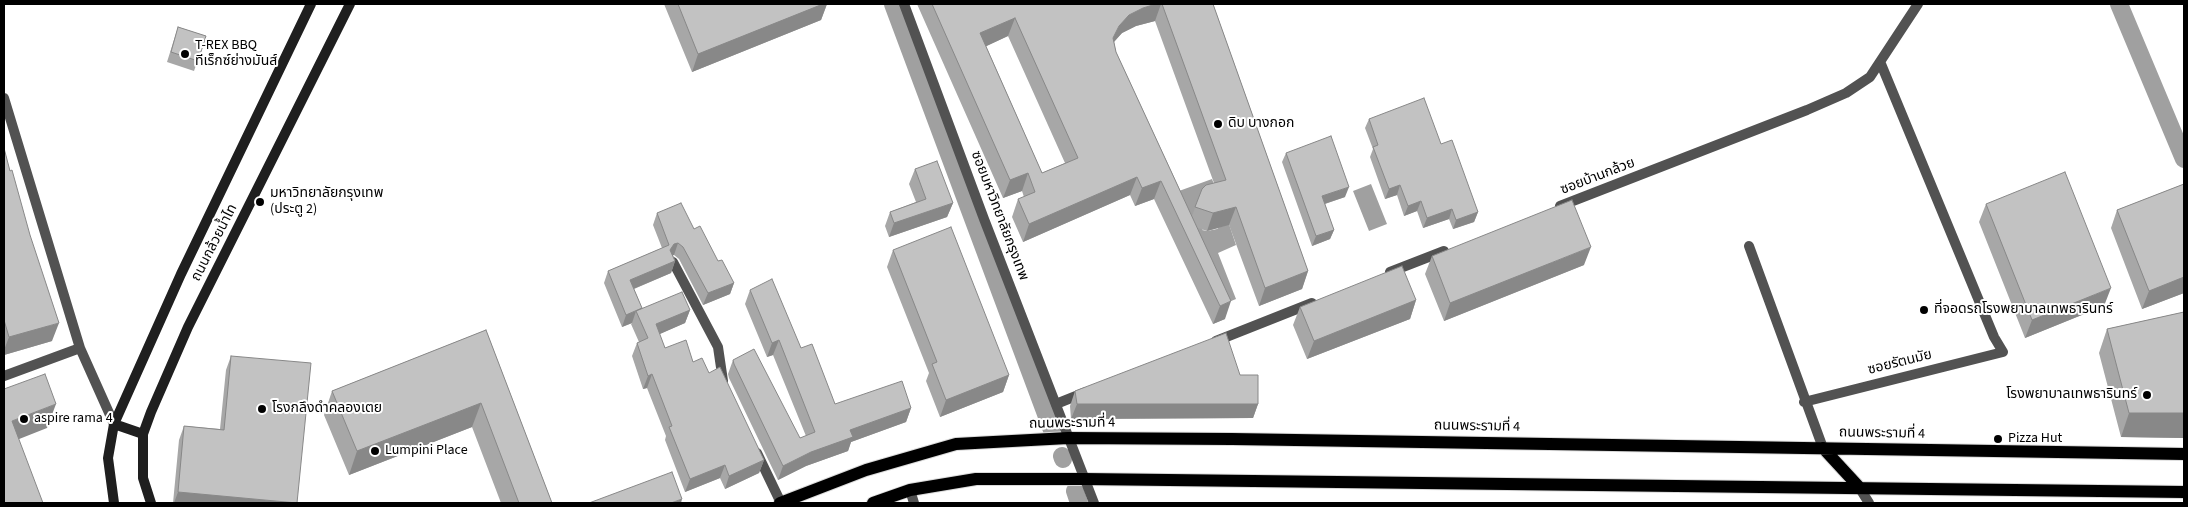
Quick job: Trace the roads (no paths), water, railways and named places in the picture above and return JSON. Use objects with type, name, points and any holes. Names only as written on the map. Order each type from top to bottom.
[{"type":"main road","name":"ถนนกล้วยน้ำไท","points":[[114,503],[108,458],[114,424],[181,274],[311,4]]},
{"type":"main road","name":"ถนนกล้วยน้ำไท","points":[[151,503],[143,478],[143,434],[188,327],[350,4]]},
{"type":"main road","points":[[114,424],[143,434]]},
{"type":"main road","name":"ถนนพระรามที่ 4","points":[[780,503],[866,470],[956,444],[1068,438],[2184,454]]},
{"type":"main road","points":[[1823,448],[1859,488]]},
{"type":"main road","points":[[873,503],[910,490],[976,479],[2184,492]]},
{"type":"street","name":"ซอยมหาวิทยาลัยกรุงเทพ","points":[[904,4],[984,219],[1094,503]]},
{"type":"street","name":"ซอยบ้านกล้วย","points":[[1546,212],[1846,93],[1870,77],[1918,4]]},
{"type":"street","name":"ซอยรัตนมัย","points":[[1804,402],[2003,352],[1994,337],[1880,64]]},
{"type":"street","points":[[4,98],[80,348],[114,424]]},
{"type":"street","points":[[1748,246],[1804,402],[1823,448]]},
{"type":"street","points":[[1382,276],[1455,247]]},
{"type":"street","points":[[673,262],[718,347],[722,380],[726,388]]},
{"type":"street","points":[[1210,343],[1318,301]]},
{"type":"street","points":[[4,376],[80,348]]},
{"type":"street","points":[[1056,404],[1092,389]]},
{"type":"street","points":[[751,439],[780,503]]},
{"type":"street","points":[[1859,488],[1869,503]]},
{"type":"street","points":[[910,490],[914,503]]},
{"type":"waterway","points":[[893,4],[1052,430]]},
{"type":"waterway","points":[[2119,4],[2184,159]]},
{"type":"waterway","points":[[1075,491],[1079,503]]},
{"type":"place","name":"T-REX BBQ ทีเร็กซ์ย่างมันส์","points":[[185,54]]},
{"type":"place","name":"ดิบ บางกอก","points":[[1218,124]]},
{"type":"place","name":"มหาวิทยาลัยกรุงเทพ (ประตู 2)","points":[[260,202]]},
{"type":"place","name":"ที่จอดรถโรงพยาบาลเทพธารินทร์","points":[[1924,310]]},
{"type":"place","name":"โรงพยาบาลเทพธารินทร์","points":[[2147,395]]},
{"type":"place","name":"โรงกลึงดำคลองเตย","points":[[262,409]]},
{"type":"place","name":"aspire rama 4","points":[[24,419]]},
{"type":"place","name":"Pizza Hut","points":[[1998,439]]},
{"type":"place","name":"Lumpini Place","points":[[375,451]]}]
